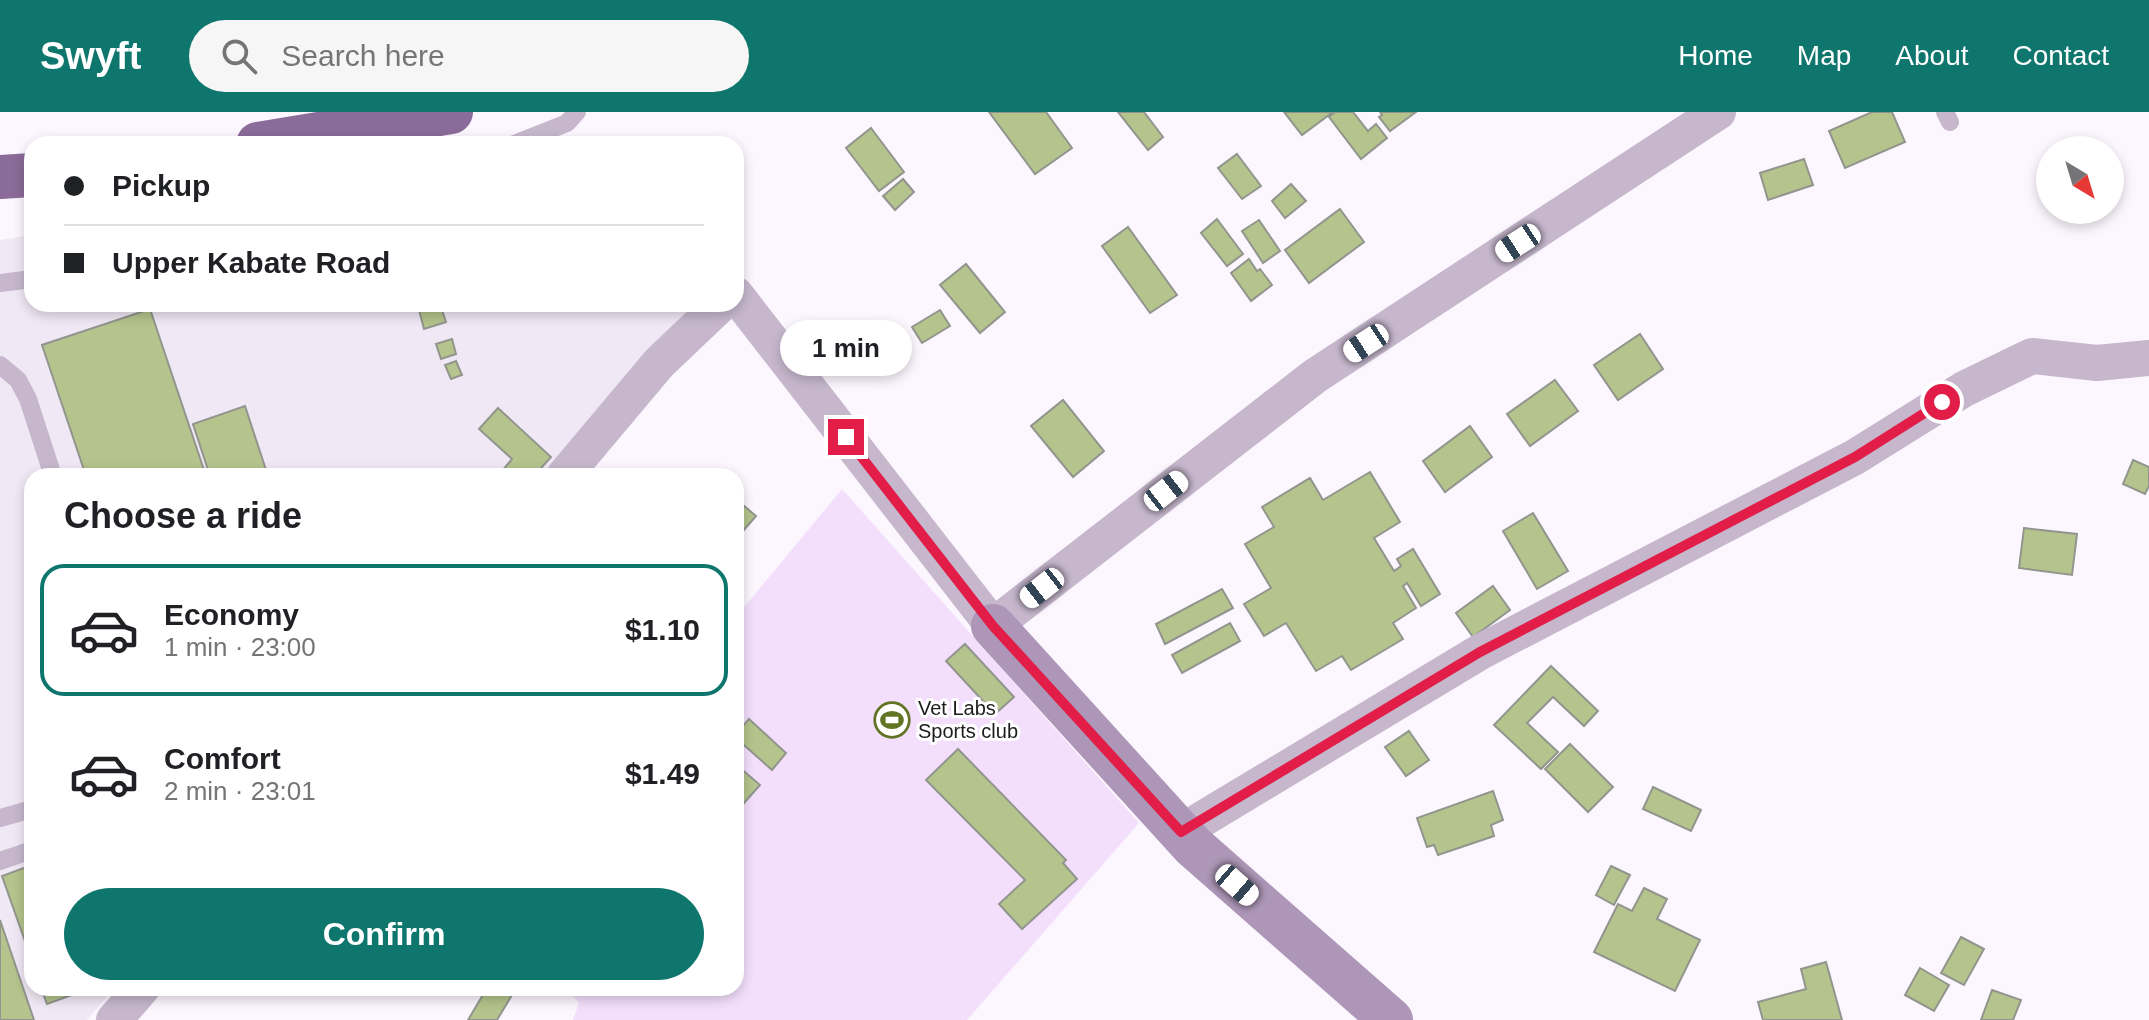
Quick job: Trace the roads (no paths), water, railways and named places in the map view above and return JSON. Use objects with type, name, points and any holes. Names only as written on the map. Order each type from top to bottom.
[{"type":"highway","points":[[306,136],[451,112]]},
{"type":"street","points":[[993,626],[1315,376],[1718,112]]},
{"type":"street","points":[[744,305],[993,626],[1193,846],[1391,1020]]},
{"type":"street","points":[[571,468],[659,363],[713,312]]},
{"type":"street","points":[[1181,832],[1480,652],[1855,457],[1964,389],[2032,356],[2097,363],[2149,358]]},
{"type":"street","points":[[114,1020],[135,996]]},
{"type":"lane","points":[[534,136],[567,123],[577,112]]},
{"type":"lane","points":[[0,283],[24,280]]},
{"type":"lane","points":[[0,365],[18,380],[28,399],[50,468]]},
{"type":"lane","points":[[0,818],[24,811]]},
{"type":"lane","points":[[0,861],[24,853]]},
{"type":"place","name":"Vet Labs Sports club","points":[[892,720]]}]
